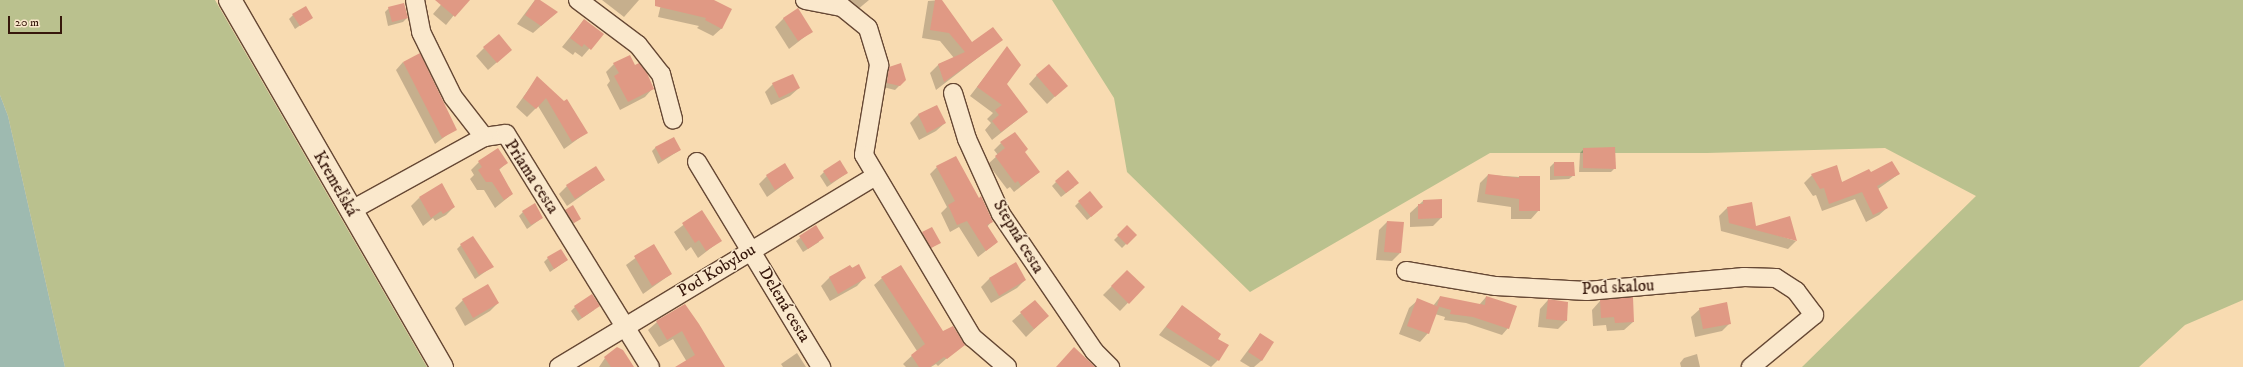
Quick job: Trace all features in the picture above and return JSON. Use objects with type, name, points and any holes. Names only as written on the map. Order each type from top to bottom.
[{"type":"street","name":"Kremeľská","points":[[230,0],[350,211],[442,367]]},
{"type":"street","name":"Priama cesta","points":[[415,0],[421,32],[453,97],[484,137],[506,134],[650,367]]},
{"type":"street","points":[[578,0],[638,45],[661,74],[673,119]]},
{"type":"street","points":[[805,0],[842,7],[868,28],[879,64],[864,155],[972,337],[1007,367]]},
{"type":"street","name":"Stepná cesta","points":[[952,93],[966,139],[1001,214],[1094,351],[1110,367]]},
{"type":"street","points":[[350,211],[484,137]]},
{"type":"street","name":"Delená cesta","points":[[696,162],[821,367]]},
{"type":"street","name":"Pod Kobylou","points":[[559,367],[876,176]]},
{"type":"street","name":"Pod skalou","points":[[1406,271],[1496,286],[1587,292],[1744,277],[1776,278],[1796,291],[1814,315],[1751,367]]},
{"type":"green space","points":[[0,0],[215,0],[427,367],[65,367],[8,116],[0,95]]},
{"type":"green space","points":[[1052,0],[2243,0],[2243,300],[2185,325],[2139,367],[1802,367],[1976,196],[1885,148],[1707,153],[1490,153],[1250,292],[1127,172],[1114,98]]},
{"type":"water","points":[[0,95],[8,116],[65,367],[0,367]]},
{"type":"building","points":[[435,0],[470,0],[455,17]]},
{"type":"building","points":[[535,0],[540,0],[558,12],[541,26],[525,15]]},
{"type":"building","points":[[655,0],[714,0],[732,9],[722,29],[705,20],[706,18],[655,6]]},
{"type":"building","points":[[935,0],[942,0],[972,42],[993,27],[1003,40],[944,82],[938,64],[965,52],[949,33],[930,30]]},
{"type":"building","points":[[404,3],[408,18],[392,22],[388,7]]},
{"type":"building","points":[[306,6],[313,18],[300,26],[292,14]]},
{"type":"building","points":[[798,8],[813,32],[798,41],[783,18]]},
{"type":"building","points":[[584,19],[604,34],[591,50],[584,44],[582,47],[570,38]]},
{"type":"building","points":[[499,34],[512,50],[497,63],[483,47]]},
{"type":"building","points":[[1007,46],[1021,65],[1007,84],[1028,112],[1001,132],[992,121],[999,115],[995,110],[1002,105],[977,87]]},
{"type":"building","points":[[420,53],[457,130],[442,138],[403,62]]},
{"type":"building","points":[[630,55],[635,65],[639,63],[647,73],[654,89],[628,102],[614,76],[619,73],[613,63]]},
{"type":"building","points":[[901,63],[906,80],[900,86],[887,83],[889,67]]},
{"type":"building","points":[[1049,64],[1068,86],[1055,97],[1036,75]]},
{"type":"building","points":[[793,74],[800,88],[779,98],[772,83]]},
{"type":"building","points":[[537,76],[564,101],[567,99],[588,133],[572,142],[546,98],[536,109],[523,98]]},
{"type":"building","points":[[937,105],[946,123],[927,133],[918,114]]},
{"type":"building","points":[[1015,132],[1028,149],[1025,152],[1040,172],[1021,186],[1018,181],[1015,183],[995,156],[1005,148],[1000,142]]},
{"type":"building","points":[[674,137],[681,150],[662,160],[655,147]]},
{"type":"building","points":[[1615,147],[1616,169],[1583,168],[1583,148]]},
{"type":"building","points":[[498,148],[508,163],[499,169],[513,194],[504,200],[492,182],[486,182],[478,170],[482,167],[478,161]]},
{"type":"building","points":[[956,156],[979,198],[981,196],[993,222],[987,225],[998,242],[986,251],[967,221],[957,225],[948,205],[955,201],[936,166]]},
{"type":"building","points":[[840,160],[848,173],[831,183],[823,171]]},
{"type":"building","points":[[1892,161],[1900,174],[1877,186],[1888,208],[1873,215],[1862,192],[1829,204],[1824,188],[1820,189],[1811,174],[1837,165],[1842,182],[1869,169],[1871,172]]},
{"type":"building","points":[[1554,162],[1574,162],[1575,176],[1554,176]]},
{"type":"building","points":[[785,163],[794,178],[775,190],[766,175]]},
{"type":"building","points":[[596,166],[605,180],[575,199],[566,185]]},
{"type":"building","points":[[1068,170],[1079,183],[1066,193],[1055,181]]},
{"type":"building","points":[[1488,174],[1519,178],[1519,176],[1540,176],[1540,211],[1519,211],[1519,199],[1485,194]]},
{"type":"building","points":[[442,183],[455,207],[443,214],[441,211],[431,218],[419,197]]},
{"type":"building","points":[[1090,191],[1103,207],[1091,217],[1078,201]]},
{"type":"building","points":[[1442,199],[1442,218],[1418,219],[1418,204],[1423,204],[1423,200]]},
{"type":"building","points":[[1752,202],[1756,226],[1790,216],[1797,241],[1729,223],[1727,207]]},
{"type":"building","points":[[535,203],[543,218],[531,225],[522,211]]},
{"type":"building","points":[[573,205],[581,219],[574,223],[565,210]]},
{"type":"building","points":[[702,210],[722,241],[706,251],[699,240],[695,243],[682,223]]},
{"type":"building","points":[[1387,221],[1404,222],[1401,253],[1384,252]]},
{"type":"building","points":[[816,225],[824,238],[808,249],[799,236]]},
{"type":"building","points":[[1127,225],[1137,235],[1127,245],[1117,235]]},
{"type":"building","points":[[932,227],[941,243],[931,248],[922,232]]},
{"type":"building","points":[[473,236],[494,267],[479,275],[460,244]]},
{"type":"building","points":[[654,244],[672,274],[652,286],[634,256]]},
{"type":"building","points":[[561,249],[568,260],[554,269],[547,257]]},
{"type":"building","points":[[1016,262],[1026,280],[999,296],[989,278]]},
{"type":"building","points":[[859,264],[866,278],[838,294],[829,277],[850,265],[852,268]]},
{"type":"building","points":[[901,265],[943,331],[953,326],[965,345],[947,359],[944,357],[930,367],[919,367],[911,355],[925,344],[881,277]]},
{"type":"building","points":[[1127,270],[1145,287],[1129,304],[1111,286]]},
{"type":"building","points":[[488,284],[499,303],[473,318],[462,299]]},
{"type":"building","points":[[592,294],[600,306],[582,318],[574,306]]},
{"type":"building","points":[[1440,296],[1485,305],[1486,296],[1517,306],[1509,329],[1473,317],[1450,314],[1451,310],[1437,306]]},
{"type":"building","points":[[1633,297],[1634,322],[1615,323],[1614,317],[1601,318],[1600,300]]},
{"type":"building","points":[[1417,298],[1439,307],[1429,334],[1407,326]]},
{"type":"building","points":[[1548,299],[1568,302],[1567,321],[1546,319]]},
{"type":"building","points":[[1035,300],[1049,316],[1034,329],[1020,312]]},
{"type":"building","points":[[1727,302],[1731,324],[1703,329],[1699,308]]},
{"type":"building","points":[[685,304],[725,367],[675,367],[695,355],[682,331],[667,340],[656,321]]},
{"type":"building","points":[[1182,305],[1221,334],[1218,339],[1229,345],[1219,361],[1166,327]]},
{"type":"building","points":[[1260,333],[1274,342],[1262,361],[1248,352]]},
{"type":"building","points":[[617,347],[623,350],[634,367],[611,367],[604,357]]},
{"type":"building","points":[[1074,347],[1091,363],[1095,367],[1056,367]]}]
